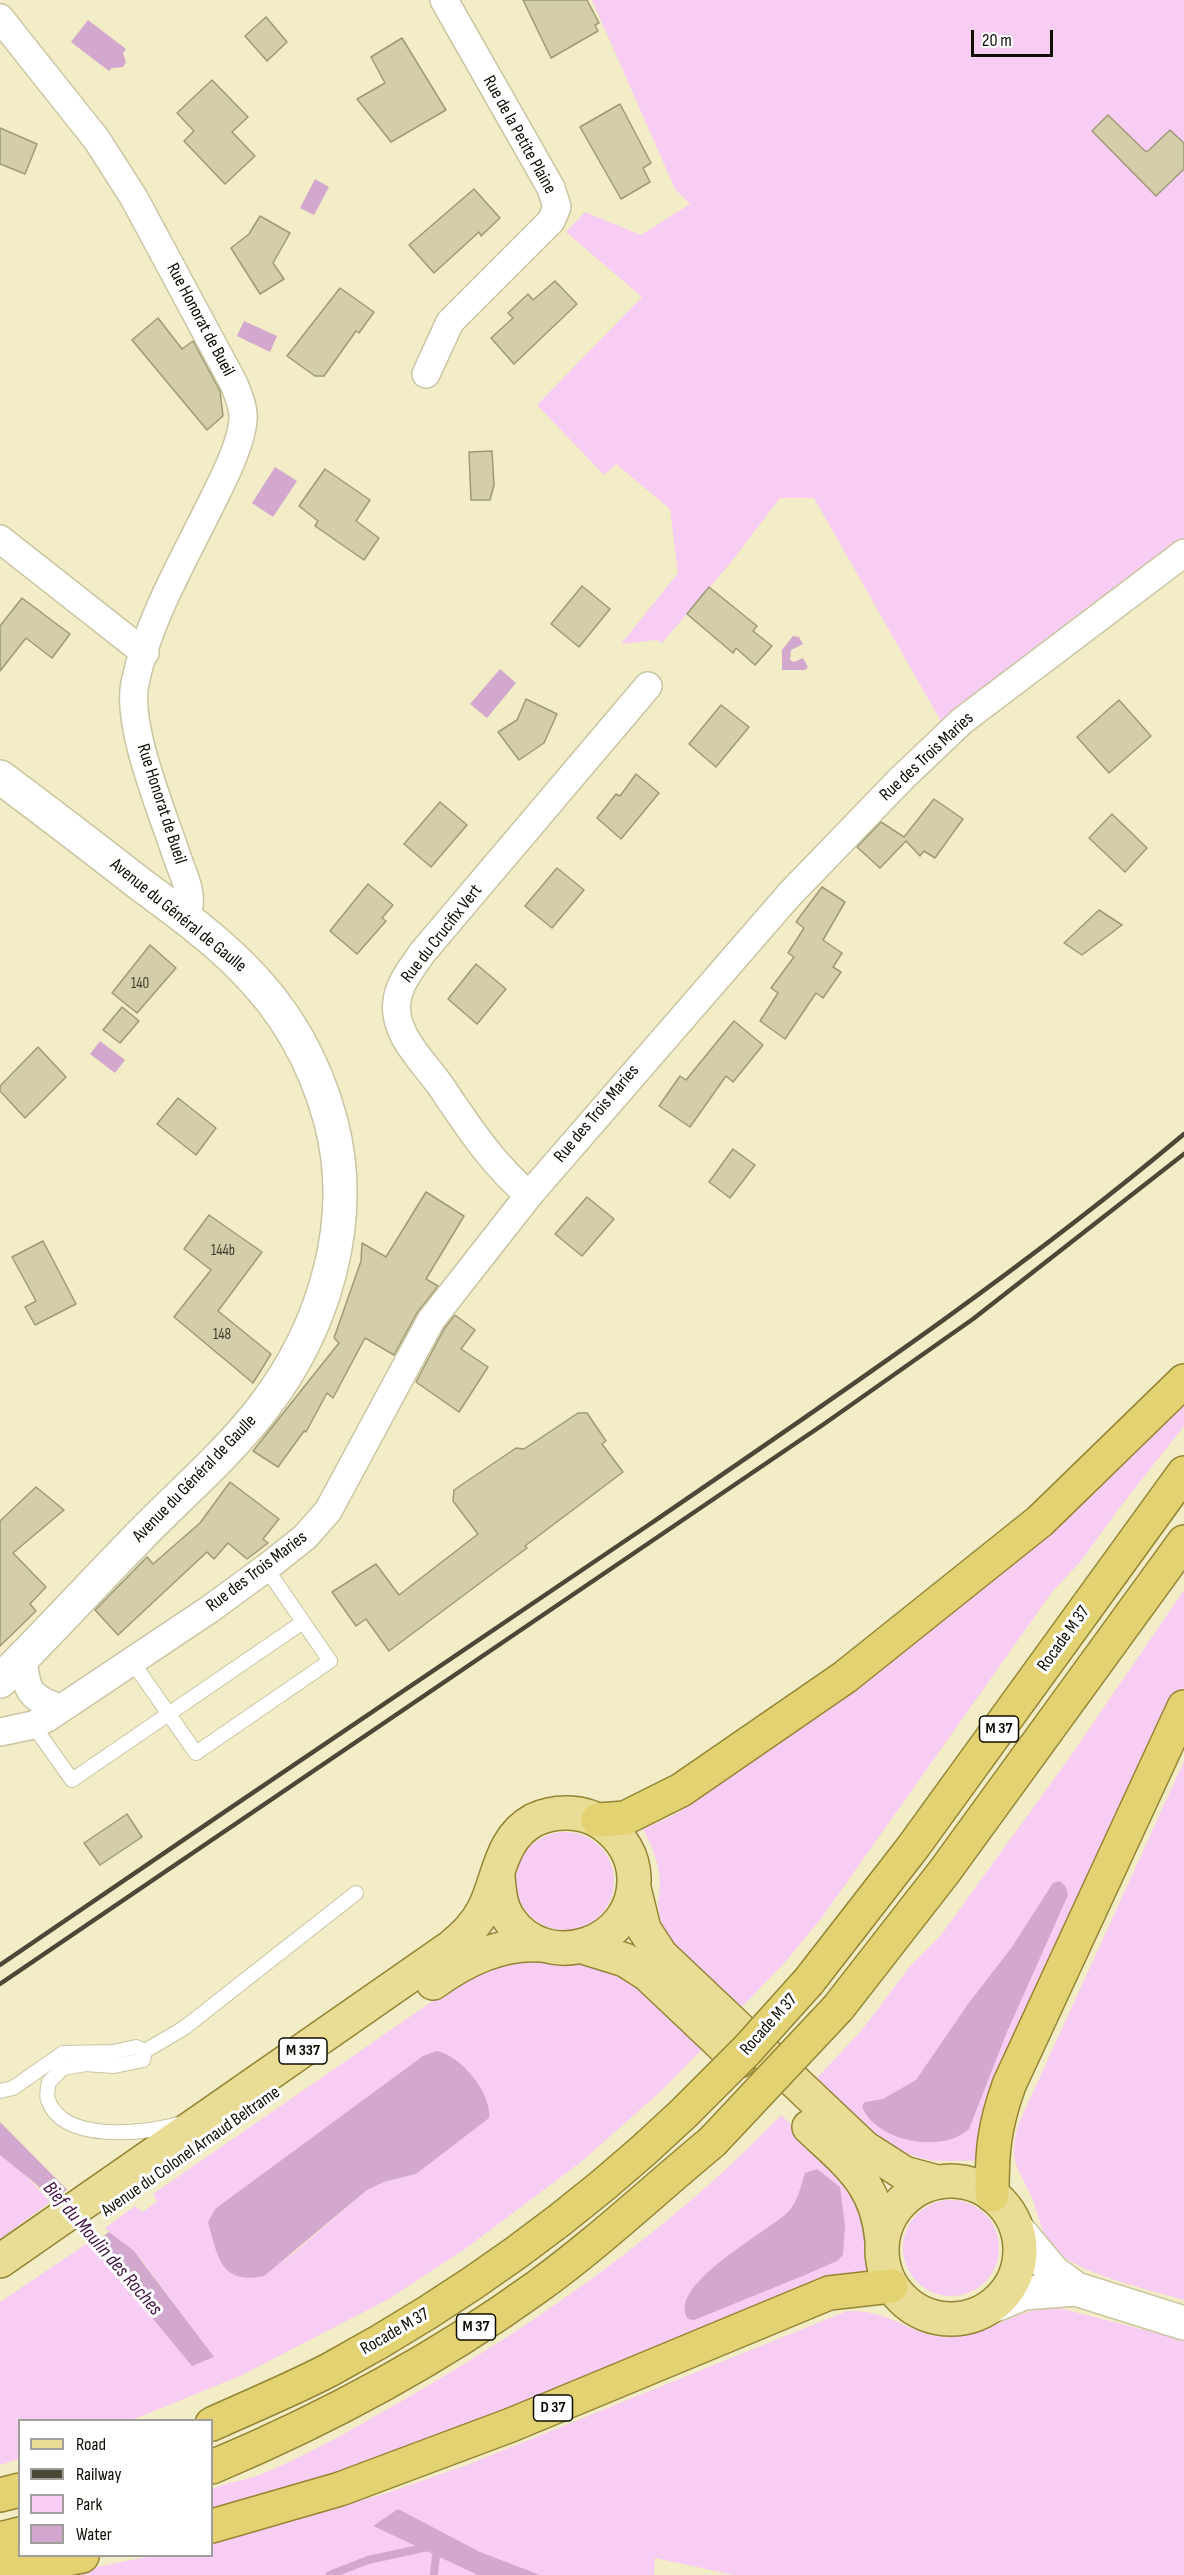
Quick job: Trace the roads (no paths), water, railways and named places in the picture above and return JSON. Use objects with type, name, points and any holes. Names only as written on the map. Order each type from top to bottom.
[{"type":"highway","points":[[598,1820],[625,1818],[681,1790],[844,1677],[1040,1521],[1184,1381]]},
{"type":"highway","name":"Rocade M 37","points":[[213,2424],[329,2370],[429,2313],[542,2235],[624,2171],[683,2114],[747,2050],[809,1981],[913,1847],[1184,1473]]},
{"type":"highway","name":"M 37","points":[[213,2468],[266,2444],[400,2377],[537,2287],[712,2142],[837,2008],[944,1872],[1184,1542]]},
{"type":"highway","points":[[992,2195],[993,2138],[1009,2085],[1184,1707]]},
{"type":"highway","name":"D 37","points":[[213,2526],[340,2489],[511,2426],[829,2293],[891,2286]]},
{"type":"highway","points":[[0,2495],[18,2490]]},
{"type":"highway","points":[[0,2539],[18,2534]]},
{"type":"highway","points":[[0,2572],[77,2557]]},
{"type":"main road","points":[[583,1947],[625,1960],[647,1974],[838,2154],[868,2187],[875,2201],[882,2241],[883,2264],[891,2286],[904,2302],[920,2313],[939,2319],[968,2318],[995,2305],[1009,2290],[1017,2272],[1021,2251],[1018,2230],[1008,2210],[992,2195],[976,2185],[957,2181],[937,2182],[904,2173],[865,2148],[661,1955],[644,1929],[627,1848],[614,1832],[598,1820],[577,1813],[554,1813],[533,1821],[515,1834],[503,1853],[498,1875],[500,1897],[509,1918],[523,1934],[542,1945],[562,1949],[583,1947],[603,1938],[619,1925],[629,1907],[634,1888]]},
{"type":"main road","name":"Avenue du Colonel Arnaud Beltrame","points":[[0,2285],[80,2218],[219,2109],[451,1947],[475,1924],[498,1875]]},
{"type":"main road","name":"Avenue du Colonel Arnaud Beltrame","points":[[0,2261],[80,2218],[444,1975],[511,1944],[542,1945]]},
{"type":"main road","points":[[882,2241],[889,2218],[898,2205],[914,2192],[937,2182]]},
{"type":"street","name":"Rue de la Petite Plaine","points":[[426,374],[450,322],[551,221],[557,207],[550,188],[444,0]]},
{"type":"street","name":"Rue Honorat de Bueil","points":[[0,18],[97,140],[134,198],[234,384],[240,401],[243,419],[228,469],[162,605],[135,684],[134,718],[157,796],[189,884],[191,904],[186,918]]},
{"type":"street","points":[[0,539],[145,653]]},
{"type":"street","name":"Rue des Trois Maries","points":[[0,1732],[33,1725],[60,1708],[210,1609],[305,1537],[328,1511],[430,1320],[529,1195],[789,895],[902,777],[962,721],[1184,553]]},
{"type":"street","name":"Rue du Crucifix Vert","points":[[529,1195],[508,1178],[478,1142],[419,1059],[398,1020],[396,1002],[401,985],[423,953],[648,687]]},
{"type":"street","name":"Avenue du Général de Gaulle","points":[[0,777],[186,918],[249,974],[299,1039],[315,1071],[337,1143],[340,1179],[338,1229],[330,1273],[304,1343],[262,1409],[209,1468],[0,1681]]},
{"type":"street","points":[[23,1658],[25,1683],[33,1695],[39,1701],[60,1708]]},
{"type":"street","points":[[1018,2230],[1053,2272],[1076,2289],[1184,2323]]},
{"type":"street","points":[[995,2305],[1024,2293],[1076,2289]]},
{"type":"lane","points":[[131,1659],[196,1753],[330,1660],[266,1568]]},
{"type":"lane","points":[[33,1725],[72,1780],[303,1622]]},
{"type":"lane","points":[[219,2109],[160,2130],[128,2134],[80,2126],[58,2116],[47,2099],[49,2082],[63,2068],[142,2060],[145,2051],[184,2028],[356,1893]]},
{"type":"lane","points":[[0,2091],[13,2088],[63,2053],[113,2052],[136,2047],[145,2051]]},
{"type":"water","points":[[88,20],[126,49],[123,53],[126,62],[123,67],[112,68],[109,71],[71,42]]},
{"type":"water","points":[[315,179],[329,187],[314,215],[300,208]]},
{"type":"water","points":[[244,321],[277,336],[270,352],[237,336]]},
{"type":"water","points":[[275,467],[297,481],[273,517],[252,503]]},
{"type":"water","points":[[793,636],[799,637],[803,644],[791,650],[790,660],[794,662],[803,658],[808,667],[805,670],[782,670],[782,650]]},
{"type":"water","points":[[500,669],[516,683],[487,718],[470,704]]},
{"type":"water","points":[[100,1041],[125,1060],[115,1073],[90,1054]]},
{"type":"water","points":[[1060,1881],[1066,1887],[1068,1895],[1007,2032],[969,2129],[957,2137],[927,2142],[894,2136],[880,2128],[869,2118],[862,2106],[865,2102],[883,2099],[916,2080],[968,2004],[1012,1947],[1053,1883]]},
{"type":"water","points":[[437,2051],[456,2060],[473,2077],[486,2098],[489,2118],[416,2174],[384,2182],[367,2190],[264,2276],[249,2278],[238,2276],[223,2266],[208,2222],[215,2209],[423,2056]]},
{"type":"water","name":"Bief du Moulin des Roches","points":[[0,2122],[109,2232],[134,2251],[214,2357],[192,2366],[92,2245],[36,2184],[0,2155]]},
{"type":"water","points":[[817,2169],[840,2187],[845,2226],[843,2255],[837,2261],[805,2275],[694,2320],[688,2319],[685,2305],[691,2291],[723,2260],[789,2211],[797,2198],[805,2173]]},
{"type":"water","points":[[398,2509],[480,2552],[540,2575],[478,2575],[373,2526]]},
{"type":"waterway","points":[[330,2575],[368,2560],[437,2545],[434,2575]]},
{"type":"railway","points":[[0,1965],[854,1383],[989,1287],[1184,1134]]},
{"type":"railway","points":[[0,1984],[824,1424],[973,1319],[1184,1154]]}]
